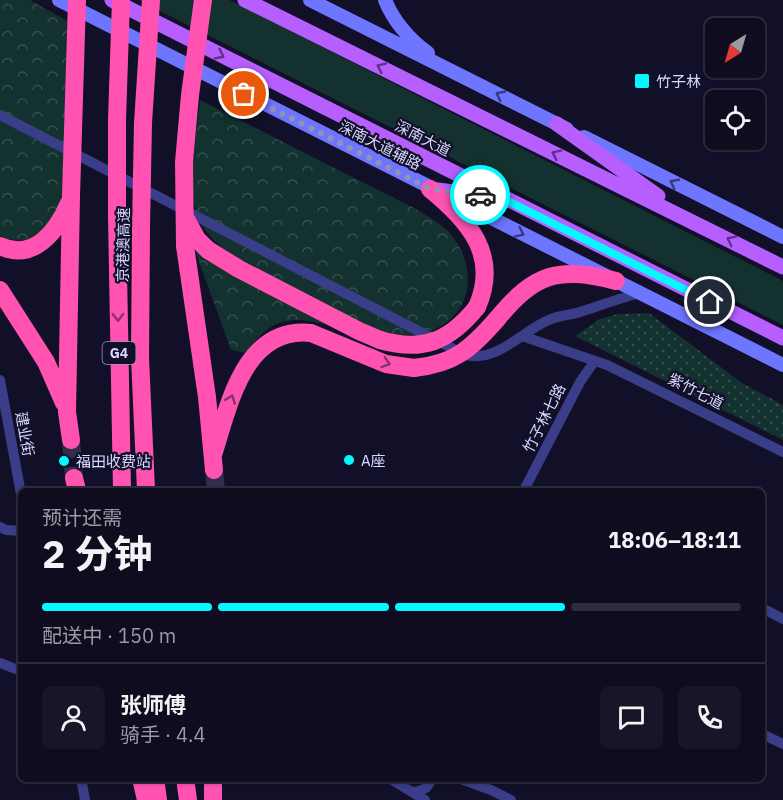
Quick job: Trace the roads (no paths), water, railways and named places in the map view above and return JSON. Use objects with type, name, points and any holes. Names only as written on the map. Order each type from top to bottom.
[{"type":"highway","points":[[71,440],[67,412],[77,0]]},
{"type":"highway","name":"京港澳高速","points":[[121,0],[117,216],[122,488]]},
{"type":"highway","name":"京港澳高速","points":[[146,488],[140,358],[141,227],[151,0]]},
{"type":"highway","points":[[203,0],[190,95],[183,200],[185,246],[207,397],[214,463],[240,379],[256,353],[277,338],[300,332],[311,333],[386,364],[414,368],[431,366],[458,356],[478,341],[522,291],[552,276],[583,273],[616,281]]},
{"type":"highway","points":[[183,200],[190,228],[208,250],[359,332],[380,340],[411,346],[427,344],[454,331],[477,307],[485,282],[483,257],[479,244],[463,219],[430,189]]},
{"type":"highway","points":[[0,246],[20,249],[42,243],[58,226],[71,196]]},
{"type":"highway","points":[[0,290],[46,362],[67,412]]},
{"type":"highway","points":[[142,782],[146,800]]},
{"type":"highway","points":[[156,782],[158,800]]},
{"type":"highway","points":[[186,782],[188,800]]},
{"type":"highway","points":[[213,782],[213,800]]},
{"type":"main road","name":"深南大道辅路","points":[[58,0],[783,365]]},
{"type":"main road","name":"深南大道","points":[[112,0],[783,338]]},
{"type":"main road","points":[[245,0],[783,267]]},
{"type":"main road","points":[[310,0],[783,237]]},
{"type":"main road","points":[[385,0],[399,26],[410,38],[452,71]]},
{"type":"main road","points":[[557,124],[698,224]]},
{"type":"main road","points":[[430,189],[482,195],[510,202]]},
{"type":"street","points":[[0,115],[465,355],[485,356],[498,351],[551,319],[640,293]]},
{"type":"street","name":"紫竹七道","points":[[522,336],[607,365],[783,452]]},
{"type":"street","name":"竹子林七路","points":[[527,488],[586,369],[594,362]]},
{"type":"street","name":"建业街","points":[[0,380],[20,488]]},
{"type":"street","points":[[0,527],[18,531]]},
{"type":"street","points":[[765,610],[783,619]]},
{"type":"street","points":[[0,663],[18,670]]},
{"type":"street","points":[[765,735],[783,744]]},
{"type":"street","points":[[82,782],[86,800]]},
{"type":"street","points":[[396,782],[425,800]]},
{"type":"street","points":[[412,792],[423,790],[430,782]]},
{"type":"street","points":[[469,782],[512,800]]},
{"type":"tunnel","points":[[71,440],[74,478]]},
{"type":"tunnel","points":[[214,470],[216,488]]},
{"type":"place","name":"竹子林","points":[[642,81]]},
{"type":"place","name":"A座","points":[[349,460]]},
{"type":"place","name":"福田收费站","points":[[64,461]]}]
